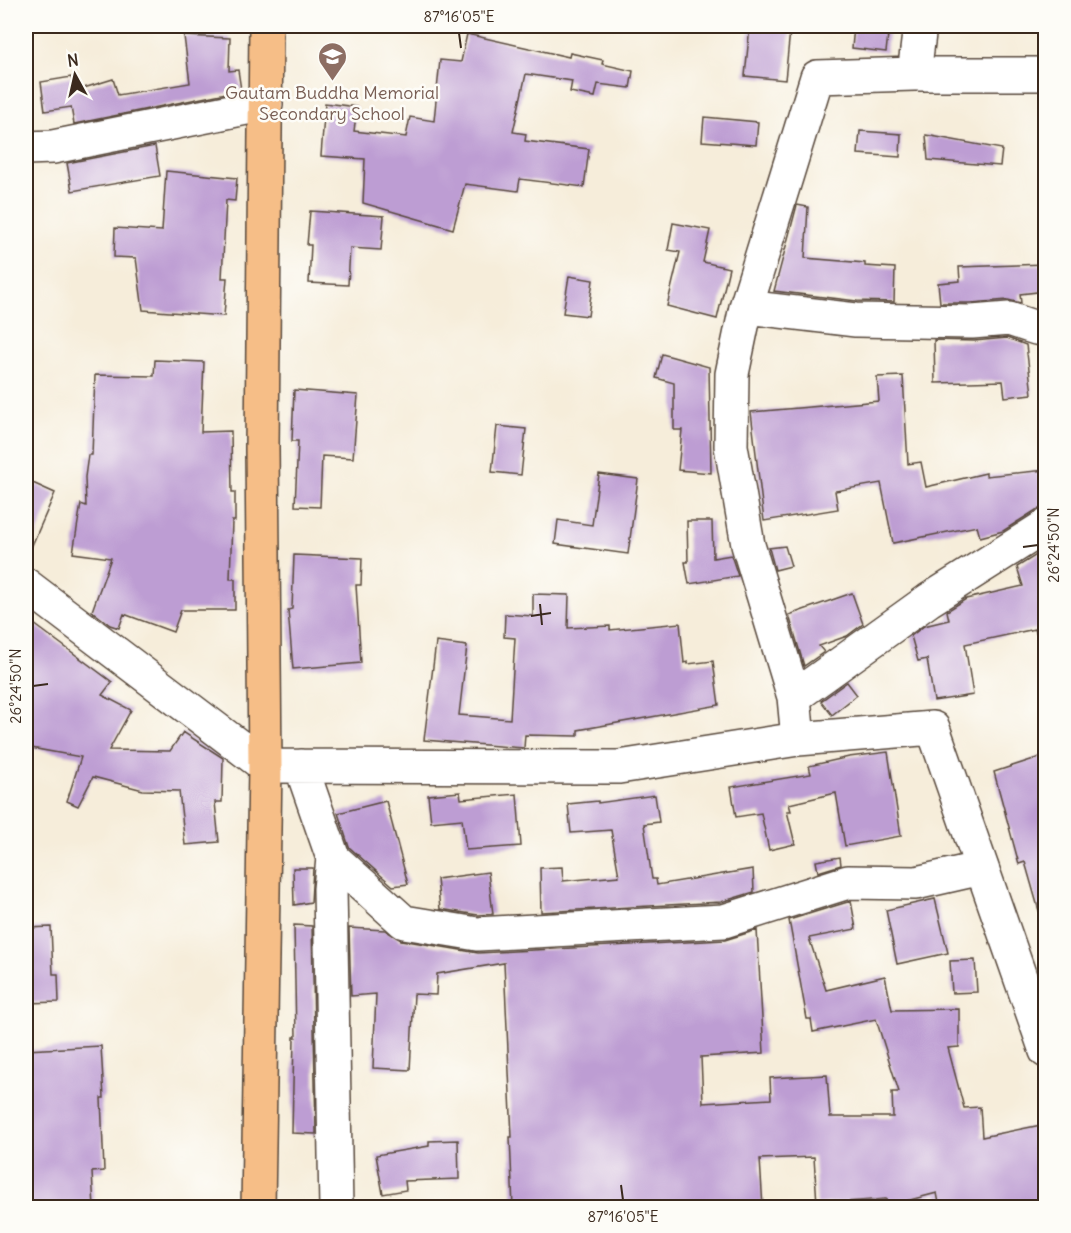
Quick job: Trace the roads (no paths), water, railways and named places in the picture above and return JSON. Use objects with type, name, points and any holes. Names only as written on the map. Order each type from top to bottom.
[{"type":"main road","points":[[258,1208],[265,766],[262,449],[266,26]]},
{"type":"street","points":[[914,74],[920,26]]},
{"type":"street","points":[[798,739],[794,697],[748,545],[731,446],[732,374],[747,307],[817,77],[1046,74]]},
{"type":"street","points":[[26,148],[53,147],[266,104]]},
{"type":"street","points":[[747,307],[856,320],[972,322],[1009,318],[1036,328],[1046,329]]},
{"type":"street","points":[[794,697],[929,600],[1046,526]]},
{"type":"street","points":[[26,585],[265,766],[619,767],[798,739],[933,728],[1046,1051]]},
{"type":"street","points":[[301,766],[333,858],[330,890],[336,1208]]},
{"type":"street","points":[[333,858],[404,922],[477,934],[724,921],[848,882],[916,883],[982,868]]},
{"type":"place","name":"Gautam Buddha Memorial Secondary School","points":[[332,82]]}]
